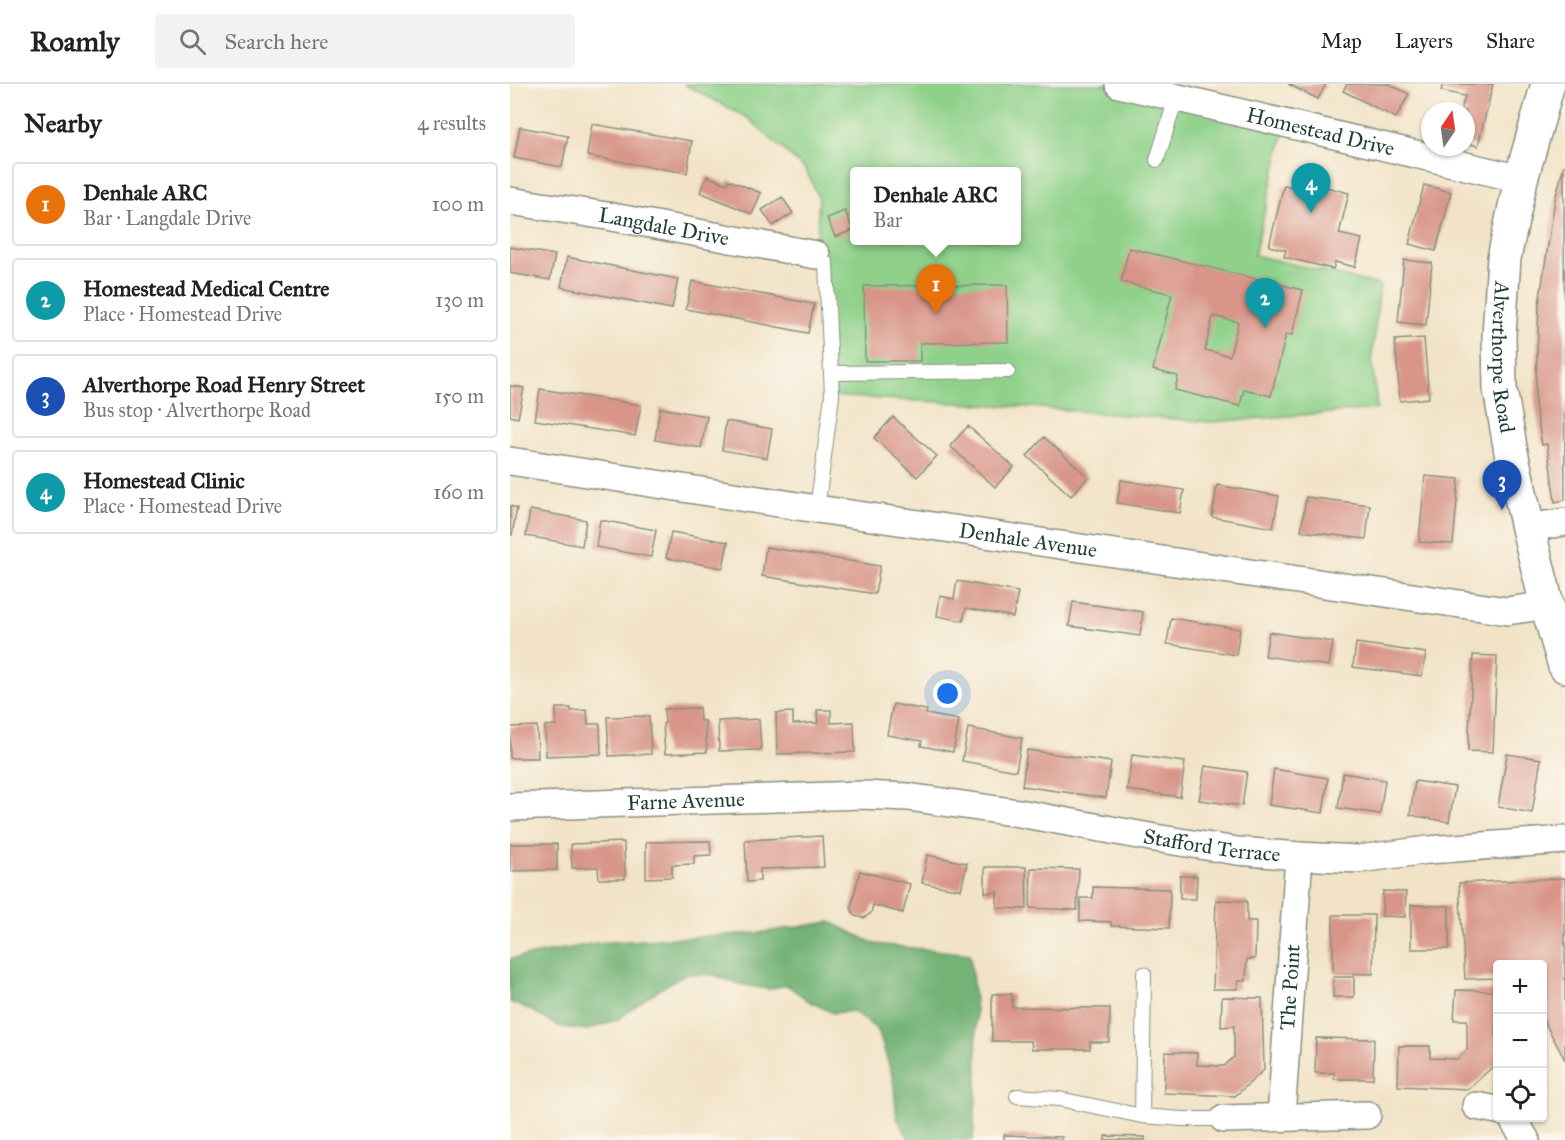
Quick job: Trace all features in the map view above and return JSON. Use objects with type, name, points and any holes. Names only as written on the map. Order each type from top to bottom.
[{"type":"street","name":"Homestead Drive","points":[[1119,84],[1521,179]]},
{"type":"street","name":"Alverthorpe Road","points":[[1548,84],[1521,179],[1504,258],[1499,336],[1500,389],[1528,528],[1547,606],[1565,666]]},
{"type":"street","name":"Langdale Drive","points":[[510,201],[607,216],[816,255]]},
{"type":"street","name":"Denhale Avenue","points":[[510,461],[1507,611],[1547,606]]},
{"type":"street","points":[[1528,528],[1565,522]]},
{"type":"street","name":"Farne Avenue","points":[[510,807],[861,795]]},
{"type":"street","name":"Stafford Terrace","points":[[861,795],[908,797],[1019,813],[1237,851],[1299,856],[1359,859],[1428,850],[1565,840]]},
{"type":"street","name":"The Point","points":[[1281,1117],[1299,856]]},
{"type":"street","points":[[1224,1119],[1367,1115]]},
{"type":"street","points":[[1515,1122],[1526,1140]]},
{"type":"lane","points":[[1157,159],[1176,98]]},
{"type":"lane","points":[[816,255],[826,262],[832,396],[817,509]]},
{"type":"lane","points":[[831,373],[1008,371]]},
{"type":"lane","points":[[1142,1116],[1144,974]]},
{"type":"lane","points":[[1017,1096],[1059,1099],[1142,1116],[1224,1119]]},
{"type":"green space","points":[[684,84],[1119,84],[1286,124],[1254,255],[1380,285],[1372,356],[1377,409],[1211,422],[1029,407],[832,396],[826,263],[816,255],[819,198],[806,170],[748,118]]},
{"type":"green space","points":[[830,922],[875,944],[970,954],[976,1012],[977,1084],[973,1140],[910,1140],[897,1118],[893,1078],[878,1030],[853,1011],[833,1013],[809,1001],[787,985],[768,989],[739,984],[714,975],[685,974],[618,1019],[587,1030],[557,1026],[529,1009],[510,1002],[510,959],[597,943],[759,933]]},
{"type":"building","points":[[1288,84],[1326,84],[1318,99]]},
{"type":"building","points":[[1347,84],[1389,84],[1409,94],[1396,118],[1343,91]]},
{"type":"building","points":[[1443,84],[1493,84],[1478,146],[1475,145],[1475,102],[1463,102],[1465,96],[1441,91]]},
{"type":"building","points":[[592,124],[692,141],[687,173],[587,156]]},
{"type":"building","points":[[520,127],[568,136],[562,167],[514,158]]},
{"type":"building","points":[[1564,165],[1565,500],[1555,502],[1547,444],[1542,445],[1535,404],[1539,304],[1555,200]]},
{"type":"building","points":[[707,176],[727,184],[729,180],[761,193],[752,214],[700,192]]},
{"type":"building","points":[[1315,184],[1349,193],[1339,234],[1362,239],[1355,267],[1335,262],[1333,269],[1284,257],[1286,250],[1269,246],[1284,185],[1313,192]]},
{"type":"building","points":[[1424,185],[1451,192],[1436,251],[1409,244]]},
{"type":"building","points":[[782,197],[793,213],[773,226],[762,210]]},
{"type":"building","points":[[845,211],[850,223],[850,231],[835,237],[827,218]]},
{"type":"building","points":[[510,247],[555,255],[550,280],[510,273]]},
{"type":"building","points":[[1129,248],[1303,290],[1292,335],[1286,334],[1271,396],[1244,389],[1240,406],[1175,390],[1178,376],[1153,370],[1172,294],[1121,282]],"holes":[[[1213,316],[1238,322],[1230,356],[1205,350]]]},
{"type":"building","points":[[567,257],[678,279],[672,309],[561,287]]},
{"type":"building","points":[[1404,260],[1432,263],[1426,325],[1398,322]]},
{"type":"building","points":[[692,281],[814,304],[808,333],[686,309]]},
{"type":"building","points":[[1007,285],[1008,342],[920,343],[920,361],[865,361],[864,286]]},
{"type":"building","points":[[1424,338],[1429,398],[1400,401],[1395,340]]},
{"type":"building","points":[[510,386],[524,388],[518,418],[510,416]]},
{"type":"building","points":[[540,389],[641,405],[635,436],[535,420]]},
{"type":"building","points":[[660,408],[707,416],[701,448],[655,440]]},
{"type":"building","points":[[893,417],[937,456],[917,477],[874,438]]},
{"type":"building","points":[[726,421],[772,429],[767,458],[722,450]]},
{"type":"building","points":[[968,426],[1014,467],[995,487],[950,446]]},
{"type":"building","points":[[1044,437],[1088,477],[1071,496],[1027,456]]},
{"type":"building","points":[[1425,476],[1459,479],[1453,544],[1419,542]]},
{"type":"building","points":[[1121,480],[1184,490],[1180,513],[1117,503]]},
{"type":"building","points":[[1217,485],[1279,496],[1273,528],[1212,517]]},
{"type":"building","points":[[1306,497],[1370,505],[1366,539],[1301,531]]},
{"type":"building","points":[[510,506],[517,508],[512,535],[510,534]]},
{"type":"building","points":[[530,510],[586,520],[582,546],[526,536]]},
{"type":"building","points":[[600,520],[656,530],[651,557],[596,547]]},
{"type":"building","points":[[671,532],[728,542],[723,568],[666,558]]},
{"type":"building","points":[[766,547],[880,566],[875,594],[762,576]]},
{"type":"building","points":[[957,581],[1018,592],[1013,617],[966,608],[963,621],[937,616],[940,596],[954,599]]},
{"type":"building","points":[[1073,602],[1143,612],[1140,636],[1069,626]]},
{"type":"building","points":[[1171,618],[1240,629],[1236,655],[1167,644]]},
{"type":"building","points":[[1269,632],[1333,642],[1329,666],[1265,656]]},
{"type":"building","points":[[1356,643],[1426,653],[1422,676],[1353,667]]},
{"type":"building","points":[[1473,655],[1497,656],[1493,752],[1468,751]]},
{"type":"building","points":[[893,704],[927,710],[926,714],[959,720],[953,752],[921,746],[922,741],[887,735]]},
{"type":"building","points":[[556,708],[571,708],[571,711],[587,710],[588,724],[600,724],[601,754],[546,756],[545,726],[556,725]]},
{"type":"building","points":[[699,708],[700,721],[705,721],[707,752],[665,754],[664,709]]},
{"type":"building","points":[[817,710],[831,710],[831,723],[854,722],[855,752],[777,754],[776,713],[793,712],[793,724],[818,723]]},
{"type":"building","points":[[649,716],[651,754],[609,756],[607,717]]},
{"type":"building","points":[[759,719],[761,750],[719,751],[718,721]]},
{"type":"building","points":[[537,726],[538,758],[510,758],[510,727]]},
{"type":"building","points":[[968,728],[1022,738],[1016,771],[962,761]]},
{"type":"building","points":[[1027,750],[1111,762],[1106,798],[1022,786]]},
{"type":"building","points":[[1507,754],[1541,759],[1532,813],[1498,807]]},
{"type":"building","points":[[1132,755],[1185,762],[1180,797],[1127,790]]},
{"type":"building","points":[[1205,766],[1247,772],[1242,806],[1199,800]]},
{"type":"building","points":[[1274,769],[1328,778],[1323,813],[1269,805]]},
{"type":"building","points":[[1343,773],[1385,780],[1380,814],[1338,808]]},
{"type":"building","points":[[1415,781],[1455,787],[1449,822],[1410,815]]},
{"type":"building","points":[[822,836],[824,867],[760,869],[760,881],[747,882],[745,840]]},
{"type":"building","points":[[710,841],[711,855],[694,856],[694,864],[672,865],[672,877],[646,878],[646,842]]},
{"type":"building","points":[[624,842],[625,879],[599,879],[598,867],[572,868],[571,844]]},
{"type":"building","points":[[510,844],[557,844],[557,870],[510,871]]},
{"type":"building","points":[[927,855],[967,863],[961,890],[922,883]]},
{"type":"building","points":[[985,867],[1026,867],[1027,909],[997,908],[997,892],[985,893]]},
{"type":"building","points":[[1031,868],[1079,869],[1077,910],[1030,908]]},
{"type":"building","points":[[860,871],[910,884],[903,913],[873,905],[871,913],[864,918],[855,916],[851,908]]},
{"type":"building","points":[[1180,876],[1197,876],[1196,899],[1180,899]]},
{"type":"building","points":[[1565,878],[1565,1060],[1547,1026],[1547,960],[1493,960],[1493,978],[1465,979],[1459,883]]},
{"type":"building","points":[[1093,887],[1170,889],[1169,928],[1111,926],[1111,922],[1080,921],[1080,898],[1093,898]]},
{"type":"building","points":[[1383,891],[1406,892],[1405,917],[1382,916]]},
{"type":"building","points":[[1216,900],[1247,901],[1247,921],[1256,921],[1255,959],[1247,959],[1246,981],[1238,981],[1238,989],[1213,989]]},
{"type":"building","points":[[1411,905],[1449,906],[1449,949],[1411,949]]},
{"type":"building","points":[[1333,915],[1374,915],[1373,974],[1333,973]]},
{"type":"building","points":[[1333,977],[1354,977],[1354,997],[1333,997]]},
{"type":"building","points":[[1456,990],[1493,991],[1493,1067],[1468,1089],[1398,1086],[1399,1046],[1430,1046],[1430,1058],[1457,1059],[1467,1050],[1467,1020],[1454,1020]]},
{"type":"building","points":[[992,994],[1012,994],[1012,1007],[1110,1008],[1109,1042],[1090,1042],[1090,1049],[1032,1049],[1031,1041],[992,1041]]},
{"type":"building","points":[[1222,997],[1262,998],[1264,1070],[1235,1096],[1164,1093],[1165,1052],[1197,1053],[1197,1065],[1224,1066],[1234,1057],[1234,1026],[1221,1027]]},
{"type":"building","points":[[1316,1038],[1374,1039],[1373,1079],[1334,1079],[1334,1073],[1315,1073]]},
{"type":"building","points":[[1004,1135],[1062,1137],[1062,1140],[1004,1140]]},
{"type":"building","points":[[1105,1136],[1145,1137],[1145,1140],[1105,1140]]},
{"type":"place","name":"Homestead Clinic","points":[[1311,213]]},
{"type":"place","name":"Denhale ARC","points":[[936,314]]},
{"type":"place","name":"Homestead Medical Centre","points":[[1265,328]]},
{"type":"place","name":"Alverthorpe Road Henry Street","points":[[1502,510]]}]
